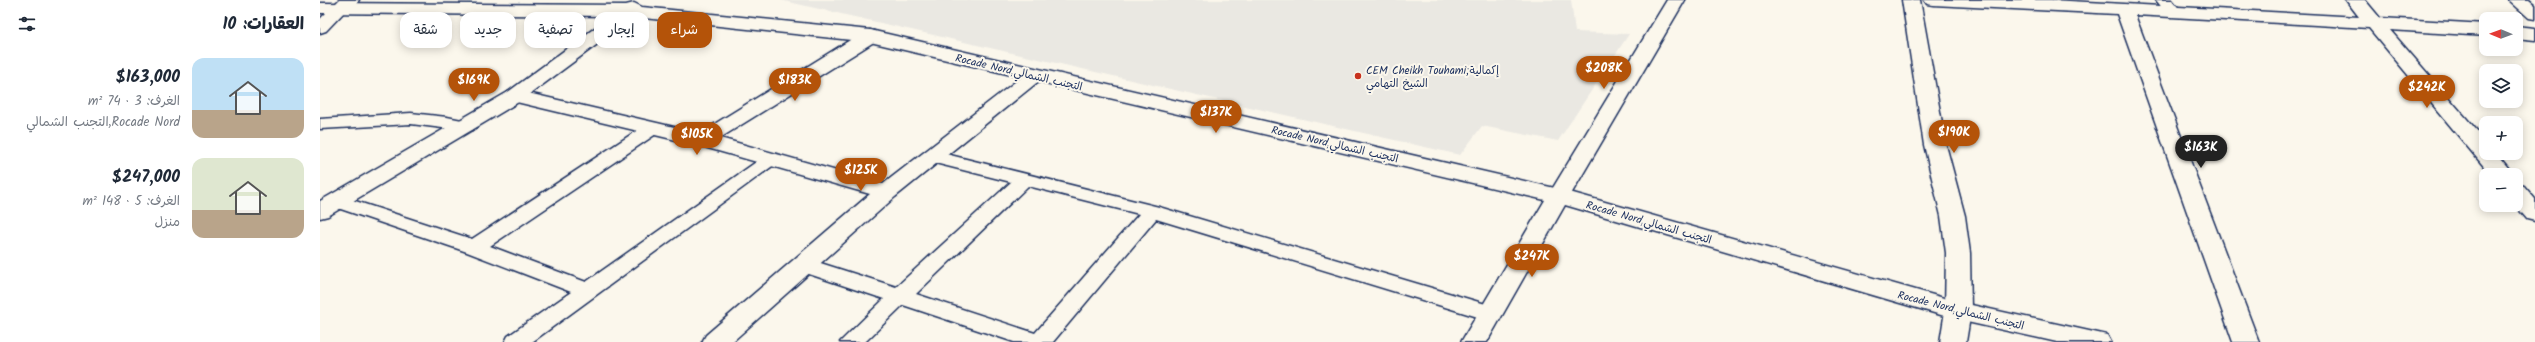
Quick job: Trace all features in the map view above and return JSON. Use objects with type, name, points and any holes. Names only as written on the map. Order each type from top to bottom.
[{"type":"street","points":[[1474,342],[1676,0]]},
{"type":"street","points":[[1911,0],[1935,145],[1955,231],[1958,253],[1958,311],[1953,342]]},
{"type":"street","points":[[1933,0],[2124,9],[2168,6],[2479,29]]},
{"type":"street","points":[[2355,0],[2376,22],[2497,168]]},
{"type":"street","points":[[2518,0],[2535,14]]},
{"type":"street","name":"Rocade Nord,التجنب الشمالي","points":[[337,5],[636,6],[870,36],[1035,76],[1559,196],[1958,311],[2098,342]]},
{"type":"street","points":[[328,206],[466,126],[514,96],[636,6]]},
{"type":"street","points":[[2124,9],[2246,342]]},
{"type":"street","points":[[2523,33],[2535,34]]},
{"type":"street","points":[[703,140],[870,36]]},
{"type":"street","points":[[714,342],[887,192],[934,157],[1035,76]]},
{"type":"street","points":[[514,96],[703,140],[887,192]]},
{"type":"street","points":[[2523,199],[2535,214]]},
{"type":"lane","points":[[320,28],[337,5]]},
{"type":"lane","points":[[320,124],[403,117],[430,118],[466,126]]},
{"type":"lane","points":[[474,247],[653,128]]},
{"type":"lane","points":[[934,157],[1152,211],[1491,313]]},
{"type":"lane","points":[[516,342],[773,159]]},
{"type":"lane","points":[[851,342],[1025,179]]},
{"type":"lane","points":[[328,206],[474,247],[587,290]]},
{"type":"lane","points":[[804,265],[1039,342],[1152,211]]},
{"type":"shaded area","name":"CEM Cheikh Touhami;إكمالية الشيخ التهامي","points":[[780,0],[1571,0],[1575,32],[1629,34],[1558,141],[1482,126],[1460,155]]},
{"type":"place","name":"CEM Cheikh Touhami;إكمالية الشيخ التهامي","points":[[1358,76]]}]
